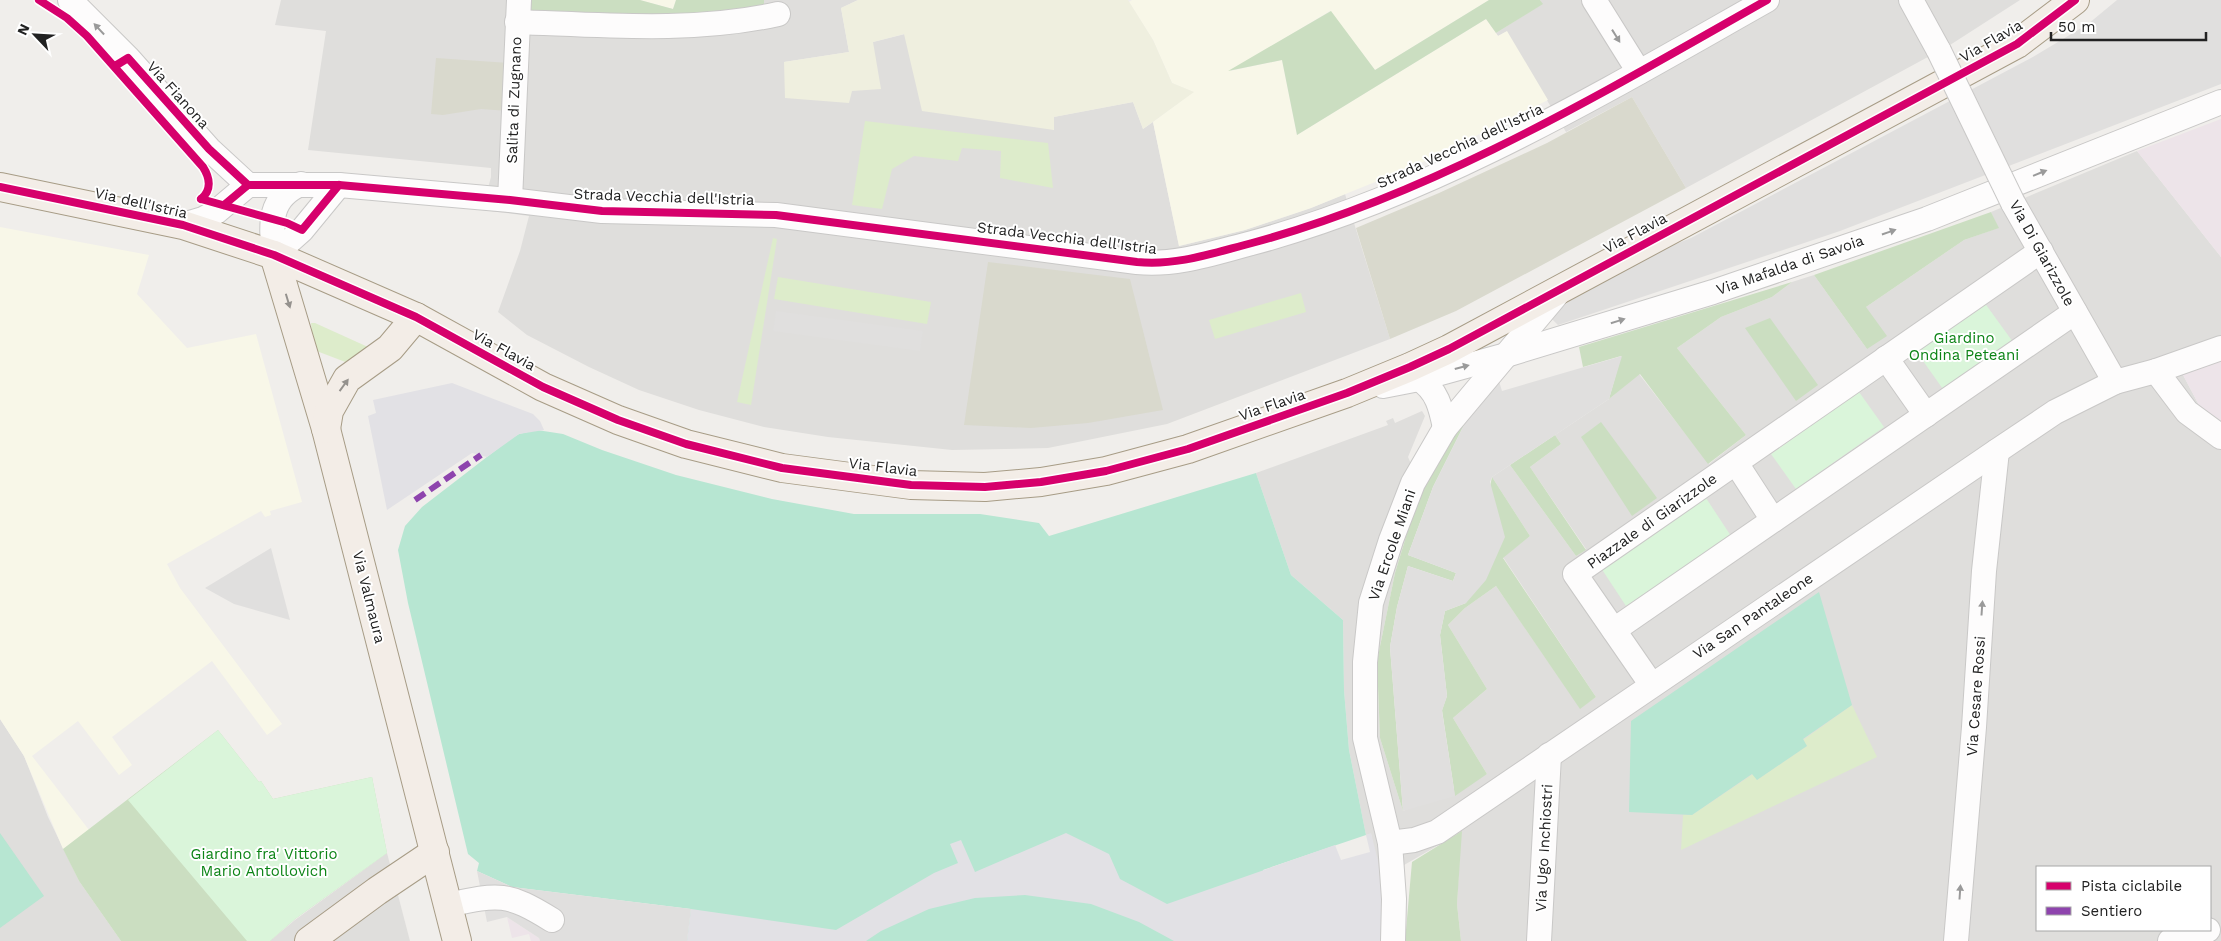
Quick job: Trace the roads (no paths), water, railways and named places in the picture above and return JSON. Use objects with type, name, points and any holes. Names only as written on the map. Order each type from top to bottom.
[{"type":"main road","name":"Via Flavia","points":[[416,318],[543,387],[618,420],[686,444],[782,468],[910,485],[985,487],[1041,482],[1106,471],[1188,449],[1347,393],[1449,349],[1563,286],[2017,44],[2075,0]]},
{"type":"main road","name":"Via dell'Istria","points":[[0,187],[183,225],[274,255],[416,318]]},
{"type":"main road","name":"Via Valmaura","points":[[274,255],[326,429],[457,941]]},
{"type":"main road","points":[[326,429],[329,410],[347,379],[390,348],[416,318]]},
{"type":"main road","points":[[309,941],[377,891],[435,852]]},
{"type":"street","name":"Via Fianona","points":[[70,0],[128,58],[208,150],[248,185]]},
{"type":"street","points":[[1594,0],[1639,72]]},
{"type":"street","name":"Strada Vecchia dell'Istria","points":[[248,185],[339,185],[510,200],[602,211],[776,215],[1137,262],[1176,263],[1286,233],[1379,199],[1486,152],[1565,113],[1767,0]]},
{"type":"street","name":"Via Di Giarizzole","points":[[1911,0],[1939,51],[2013,203],[2115,382]]},
{"type":"street","points":[[518,11],[672,26],[755,19],[778,14]]},
{"type":"street","name":"Salita di Zugnano","points":[[510,200],[518,11]]},
{"type":"street","name":"Via Mafalda di Savoia","points":[[1347,393],[1419,379],[1506,355],[1713,292],[1926,219],[2221,102]]},
{"type":"street","points":[[274,255],[271,227],[274,210],[283,195],[301,184]]},
{"type":"street","points":[[183,225],[203,219],[216,212],[248,185]]},
{"type":"street","points":[[274,255],[302,230],[339,185]]},
{"type":"street","name":"Piazzale di Giarizzole","points":[[1651,684],[1576,574],[2041,251]]},
{"type":"street","name":"Via Ercole Miani","points":[[1393,941],[1394,900],[1390,843],[1365,738],[1365,662],[1371,603],[1391,540],[1413,482],[1445,428],[1563,286]]},
{"type":"street","points":[[1614,630],[2075,312]]},
{"type":"street","points":[[2115,382],[2156,371],[2221,348]]},
{"type":"street","points":[[1886,358],[1926,414]]},
{"type":"street","points":[[2156,371],[2187,412],[2221,437]]},
{"type":"street","points":[[1419,379],[1436,395],[1445,428]]},
{"type":"street","name":"Via San Pantaleone","points":[[1390,843],[1414,840],[1436,832],[1997,450],[2056,412],[2115,382]]},
{"type":"street","name":"Via Cesare Rossi","points":[[1956,941],[1984,571],[1997,450]]},
{"type":"street","points":[[1736,463],[1773,520]]},
{"type":"street","name":"Via Ugo Inchiostri","points":[[1539,941],[1549,755]]},
{"type":"street","points":[[448,905],[484,897],[501,896],[516,901],[552,920]]},
{"type":"street","points":[[2170,941],[2202,931]]},
{"type":"park label","name":"Giardino Ondina Peteani","points":[[1964,346]]},
{"type":"park label","name":"Giardino fra' Vittorio Mario Antollovich","points":[[264,862]]}]
